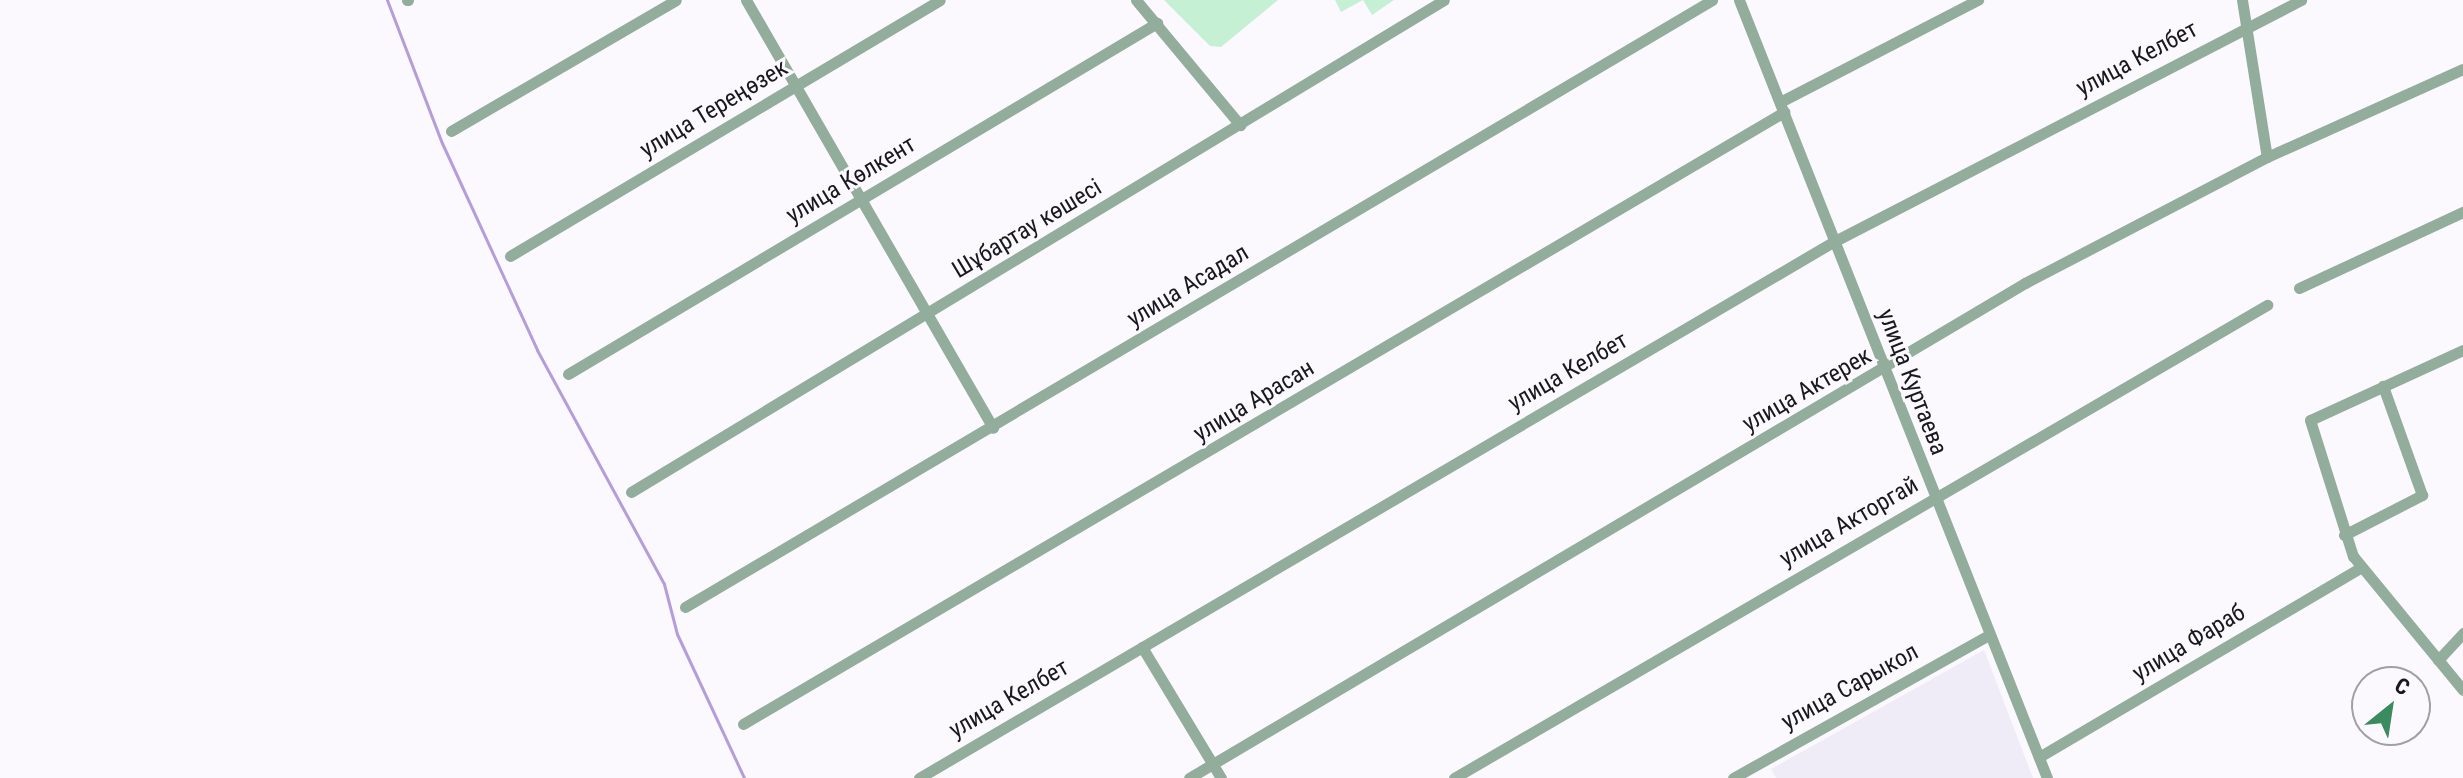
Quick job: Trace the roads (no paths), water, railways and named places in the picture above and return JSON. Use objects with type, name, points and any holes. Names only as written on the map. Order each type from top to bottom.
[{"type":"street","points":[[451,131],[676,0]]},
{"type":"street","points":[[746,0],[993,428]]},
{"type":"street","name":"улица Тереңөзек","points":[[510,256],[940,0]]},
{"type":"street","points":[[1136,0],[1240,125]]},
{"type":"street","name":"Шұбартау көшесі","points":[[631,492],[929,315],[1444,0]]},
{"type":"street","name":"улица Асадал","points":[[685,607],[993,428],[1712,0]]},
{"type":"street","name":"улица Куртаева","points":[[1739,0],[2047,778]]},
{"type":"street","name":"улица Арасан","points":[[743,724],[1782,107],[1978,0]]},
{"type":"street","points":[[2242,0],[2251,22],[2267,157]]},
{"type":"street","name":"улица Келбет","points":[[919,778],[1833,242],[2251,22],[2301,0]]},
{"type":"street","name":"улица Көлкент","points":[[568,374],[1157,23]]},
{"type":"street","name":"улица Актерек","points":[[1189,778],[1885,369],[2025,283],[2267,157],[2463,69]]},
{"type":"street","points":[[2299,288],[2463,212]]},
{"type":"street","name":"улица Акторгай","points":[[1454,778],[2267,305]]},
{"type":"street","points":[[2463,350],[2310,420],[2344,535],[2361,567],[2463,690]]},
{"type":"street","points":[[2344,535],[2422,495],[2383,386]]},
{"type":"street","name":"улица Фараб","points":[[2039,757],[2361,567]]},
{"type":"street","points":[[2438,660],[2463,633]]},
{"type":"street","name":"улица Сарыкол","points":[[1733,778],[1989,635]]},
{"type":"street","points":[[1142,647],[1221,778]]},
{"type":"waterway","points":[[387,0],[442,143],[537,350],[664,584],[677,634],[744,778]]}]
